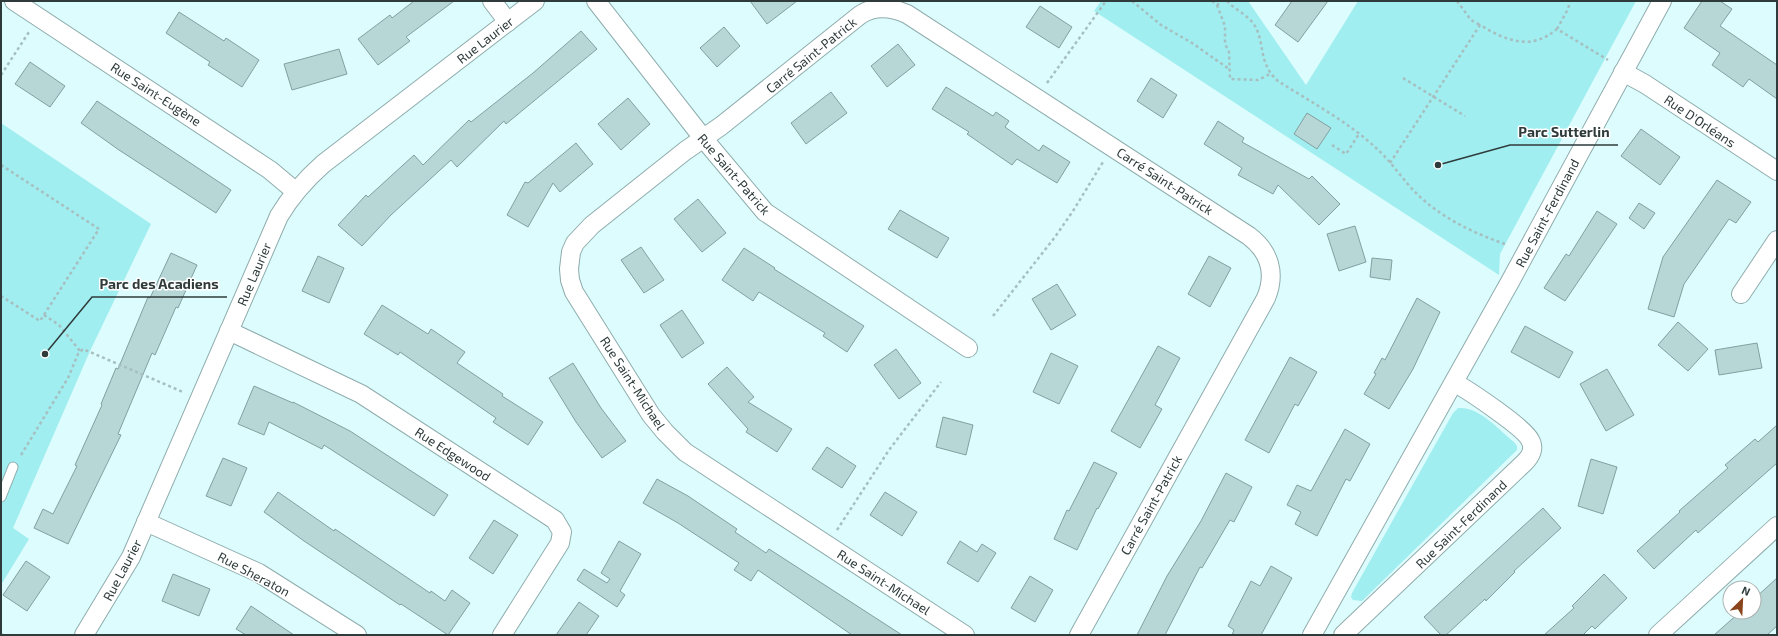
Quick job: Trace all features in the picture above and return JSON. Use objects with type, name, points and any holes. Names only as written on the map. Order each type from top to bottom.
[{"type":"street","name":"Rue Saint-Eugène","points":[[14,1],[270,170],[295,192]]},
{"type":"street","points":[[492,1],[508,22]]},
{"type":"street","name":"Rue Laurier","points":[[84,635],[124,572],[279,216],[295,192],[323,164],[535,1]]},
{"type":"street","name":"Rue Saint-Patrick","points":[[596,1],[703,138],[765,212],[968,348]]},
{"type":"street","name":"Rue Saint-Ferdinand","points":[[1312,635],[1455,383],[1662,1]]},
{"type":"street","name":"Carré Saint-Patrick","points":[[703,138],[721,126],[860,15],[872,9],[890,8],[898,10],[915,19],[1249,236],[1261,247],[1266,254],[1272,272],[1271,282],[1266,298],[1079,635]]},
{"type":"street","name":"Rue D'Orléans","points":[[1623,72],[1645,84],[1777,171]]},
{"type":"street","name":"Rue Saint-Michael","points":[[703,138],[672,160],[582,234],[575,243],[569,261],[570,280],[574,292],[651,415],[685,452],[965,635]]},
{"type":"street","points":[[1741,294],[1777,240]]},
{"type":"street","name":"Rue Edgewood","points":[[229,331],[361,394],[556,520],[562,532],[560,543],[502,635]]},
{"type":"street","name":"Rue Saint-Ferdinand","points":[[1343,635],[1525,462],[1531,454],[1532,447],[1526,434],[1476,396],[1455,383]]},
{"type":"street","name":"Rue Sheraton","points":[[146,522],[259,573],[357,635]]},
{"type":"street","points":[[1658,635],[1777,526]]},
{"type":"lane","points":[[1,497],[13,467]]},
{"type":"path","points":[[1044,87],[1106,1]]},
{"type":"path","points":[[1132,1],[1161,25],[1182,37],[1229,69]]},
{"type":"path","points":[[1212,1],[1217,5],[1225,26],[1225,44],[1229,52],[1230,79],[1258,80],[1270,74]]},
{"type":"path","points":[[1217,5],[1222,1]]},
{"type":"path","points":[[1227,1],[1252,22],[1270,74],[1278,82],[1359,134],[1376,148],[1417,194],[1448,217],[1483,236],[1505,244]]},
{"type":"path","points":[[1457,1],[1471,20],[1509,40],[1521,42],[1532,42],[1547,37],[1557,29],[1568,9],[1570,1]]},
{"type":"path","points":[[1390,163],[1480,25]]},
{"type":"path","points":[[1,75],[31,28]]},
{"type":"path","points":[[1557,29],[1606,58],[1623,72]]},
{"type":"path","points":[[1402,78],[1465,116]]},
{"type":"path","points":[[1332,145],[1346,154],[1359,134]]},
{"type":"path","points":[[993,316],[1073,211],[1105,159]]},
{"type":"path","points":[[1,165],[100,229],[40,321],[1,296]]},
{"type":"path","points":[[44,315],[62,328],[80,351]]},
{"type":"path","points":[[80,351],[83,349],[90,351],[186,393]]},
{"type":"path","points":[[13,467],[68,378],[80,351]]},
{"type":"path","points":[[835,533],[889,450],[941,382]]},
{"type":"shaded area","points":[[1101,1],[1248,1],[1306,85],[1358,1],[1636,1],[1500,254],[1499,275],[1094,11]]},
{"type":"shaded area","points":[[1,123],[151,224],[90,351],[13,528],[29,539],[1,585]]},
{"type":"shaded area","points":[[1458,408],[1466,408],[1481,414],[1514,442],[1517,446],[1517,450],[1362,601],[1353,600],[1351,597],[1352,593],[1453,413]]},
{"type":"building","points":[[414,1],[454,1],[406,37],[410,41],[378,65],[358,39],[390,15],[392,18]]},
{"type":"building","points":[[750,1],[797,1],[767,24]]},
{"type":"building","points":[[1292,1],[1328,1],[1298,42],[1275,25]]},
{"type":"building","points":[[1702,1],[1720,1],[1732,9],[1720,26],[1777,65],[1777,99],[1749,79],[1743,87],[1712,65],[1720,53],[1684,28]]},
{"type":"building","points":[[1040,6],[1072,27],[1059,48],[1026,27]]},
{"type":"building","points":[[179,12],[224,41],[226,38],[259,60],[242,87],[208,65],[210,62],[166,33]]},
{"type":"building","points":[[724,27],[740,46],[717,67],[700,48]]},
{"type":"building","points":[[581,31],[597,49],[506,124],[504,121],[457,167],[451,160],[391,215],[362,246],[338,225],[366,195],[368,197],[414,155],[423,165],[469,120],[471,122],[533,73]]},
{"type":"building","points":[[898,44],[915,65],[887,87],[871,66]]},
{"type":"building","points":[[339,49],[347,74],[292,90],[284,64]]},
{"type":"building","points":[[30,62],[65,86],[50,107],[15,84]]},
{"type":"building","points":[[1151,78],[1177,95],[1163,118],[1137,101]]},
{"type":"building","points":[[946,87],[993,116],[996,112],[1009,121],[1005,127],[1039,151],[1043,145],[1070,162],[1057,183],[1017,159],[1012,165],[967,134],[969,132],[932,109]]},
{"type":"building","points":[[831,92],[847,113],[806,144],[791,123]]},
{"type":"building","points":[[628,98],[650,124],[621,150],[598,124]]},
{"type":"building","points":[[97,101],[231,190],[216,213],[119,150],[81,123]]},
{"type":"building","points":[[1307,113],[1331,128],[1317,149],[1294,134]]},
{"type":"building","points":[[1218,121],[1244,138],[1242,142],[1309,179],[1312,176],[1340,204],[1319,225],[1278,185],[1273,194],[1238,175],[1242,168],[1204,144]]},
{"type":"building","points":[[1641,129],[1680,157],[1660,185],[1621,156]]},
{"type":"building","points":[[576,143],[593,164],[560,192],[553,183],[528,227],[507,215],[525,182],[528,183]]},
{"type":"building","points":[[1717,180],[1751,202],[1736,223],[1729,219],[1684,284],[1674,317],[1648,309],[1663,257]]},
{"type":"building","points":[[698,199],[726,233],[702,252],[674,219]]},
{"type":"building","points":[[1639,203],[1655,213],[1644,229],[1629,218]]},
{"type":"building","points":[[900,210],[949,238],[937,258],[888,229]]},
{"type":"building","points":[[1597,211],[1617,224],[1565,301],[1544,288],[1566,254],[1569,256]]},
{"type":"building","points":[[1355,226],[1366,262],[1339,271],[1327,234]]},
{"type":"building","points":[[641,247],[664,280],[644,293],[621,260]]},
{"type":"building","points":[[744,248],[775,268],[774,269],[864,326],[847,352],[823,336],[825,333],[759,292],[753,301],[722,280]]},
{"type":"building","points":[[171,253],[197,265],[178,308],[176,307],[155,355],[152,353],[118,434],[121,435],[68,544],[34,528],[43,509],[53,514],[77,466],[75,465],[102,405],[101,404],[116,368],[118,369],[148,297],[150,298]]},
{"type":"building","points":[[318,256],[344,268],[329,303],[302,291]]},
{"type":"building","points":[[1209,256],[1231,268],[1210,307],[1188,294]]},
{"type":"building","points":[[1372,258],[1392,260],[1390,280],[1370,277]]},
{"type":"building","points":[[1057,284],[1076,315],[1051,330],[1032,299]]},
{"type":"building","points":[[1417,298],[1440,312],[1413,369],[1389,409],[1364,394],[1376,374],[1374,373],[1382,358],[1385,360]]},
{"type":"building","points":[[382,305],[428,334],[431,329],[465,352],[457,363],[503,394],[502,396],[543,422],[528,445],[493,422],[496,418],[400,352],[398,355],[364,334]]},
{"type":"building","points":[[682,310],[704,343],[682,358],[660,325]]},
{"type":"building","points":[[1678,322],[1708,349],[1688,371],[1658,345]]},
{"type":"building","points":[[1525,326],[1573,352],[1559,378],[1511,352]]},
{"type":"building","points":[[1757,343],[1762,368],[1719,375],[1715,350]]},
{"type":"building","points":[[1158,346],[1180,358],[1155,405],[1162,409],[1140,448],[1111,431]]},
{"type":"building","points":[[896,349],[921,383],[899,399],[874,365]]},
{"type":"building","points":[[1051,353],[1078,366],[1059,404],[1033,392]]},
{"type":"building","points":[[1290,357],[1317,372],[1298,406],[1295,404],[1269,453],[1245,440]]},
{"type":"building","points":[[573,363],[601,408],[626,441],[602,458],[576,422],[549,378]]},
{"type":"building","points":[[727,367],[754,397],[748,402],[792,429],[777,452],[746,432],[748,429],[708,384]]},
{"type":"building","points":[[1607,369],[1634,415],[1606,431],[1580,384]]},
{"type":"building","points":[[254,386],[293,402],[350,431],[448,495],[434,516],[324,445],[322,449],[269,422],[264,435],[238,424]]},
{"type":"building","points":[[943,417],[973,425],[966,455],[936,447]]},
{"type":"building","points":[[1777,425],[1777,463],[1698,533],[1696,530],[1654,569],[1637,551],[1680,512],[1679,511],[1728,468],[1725,465],[1755,439],[1758,442]]},
{"type":"building","points":[[1345,429],[1370,444],[1350,481],[1346,479],[1317,536],[1295,524],[1301,512],[1287,505],[1297,485],[1311,491]]},
{"type":"building","points":[[827,447],[856,466],[842,488],[812,469]]},
{"type":"building","points":[[223,458],[247,468],[231,506],[206,496]]},
{"type":"building","points":[[1591,459],[1617,467],[1603,514],[1578,506]]},
{"type":"building","points":[[1094,462],[1117,473],[1098,509],[1097,508],[1077,550],[1054,539],[1067,510],[1069,511]]},
{"type":"building","points":[[1226,473],[1252,487],[1234,522],[1230,520],[1202,568],[1200,567],[1165,635],[1137,635],[1167,576],[1201,521]]},
{"type":"building","points":[[657,479],[688,496],[737,529],[735,532],[766,553],[769,549],[902,635],[852,635],[758,570],[751,581],[734,570],[739,563],[678,523],[643,503]]},
{"type":"building","points":[[278,492],[334,531],[335,529],[430,593],[431,591],[445,601],[452,590],[470,603],[448,635],[304,541],[264,512]]},
{"type":"building","points":[[885,492],[917,512],[902,536],[870,515]]},
{"type":"building","points":[[1543,508],[1561,528],[1514,571],[1515,572],[1486,601],[1485,599],[1446,635],[1441,635],[1424,617]]},
{"type":"building","points":[[494,520],[518,535],[493,574],[469,558]]},
{"type":"building","points":[[619,541],[641,554],[620,591],[625,595],[617,607],[577,580],[584,569],[607,583],[610,579],[601,573]]},
{"type":"building","points":[[960,541],[977,552],[982,544],[996,553],[978,582],[947,563]]},
{"type":"building","points":[[26,561],[50,577],[27,611],[3,595]]},
{"type":"building","points":[[1271,566],[1292,578],[1261,635],[1232,635],[1234,630],[1228,626],[1251,581],[1260,586]]},
{"type":"building","points":[[173,574],[210,589],[199,616],[162,601]]},
{"type":"building","points":[[1604,574],[1627,598],[1595,629],[1592,626],[1583,635],[1544,635],[1574,608],[1572,606]]},
{"type":"building","points":[[1030,576],[1053,590],[1035,622],[1011,608]]},
{"type":"building","points":[[1777,578],[1777,626],[1767,635],[1714,635],[1731,620],[1762,620],[1762,592]]},
{"type":"building","points":[[579,602],[599,616],[586,635],[556,635]]},
{"type":"building","points":[[251,606],[294,635],[246,635],[236,629]]},
{"type":"place","name":"Parc Sutterlin","points":[[1438,165]]},
{"type":"place","name":"Parc des Acadiens","points":[[45,354]]}]
